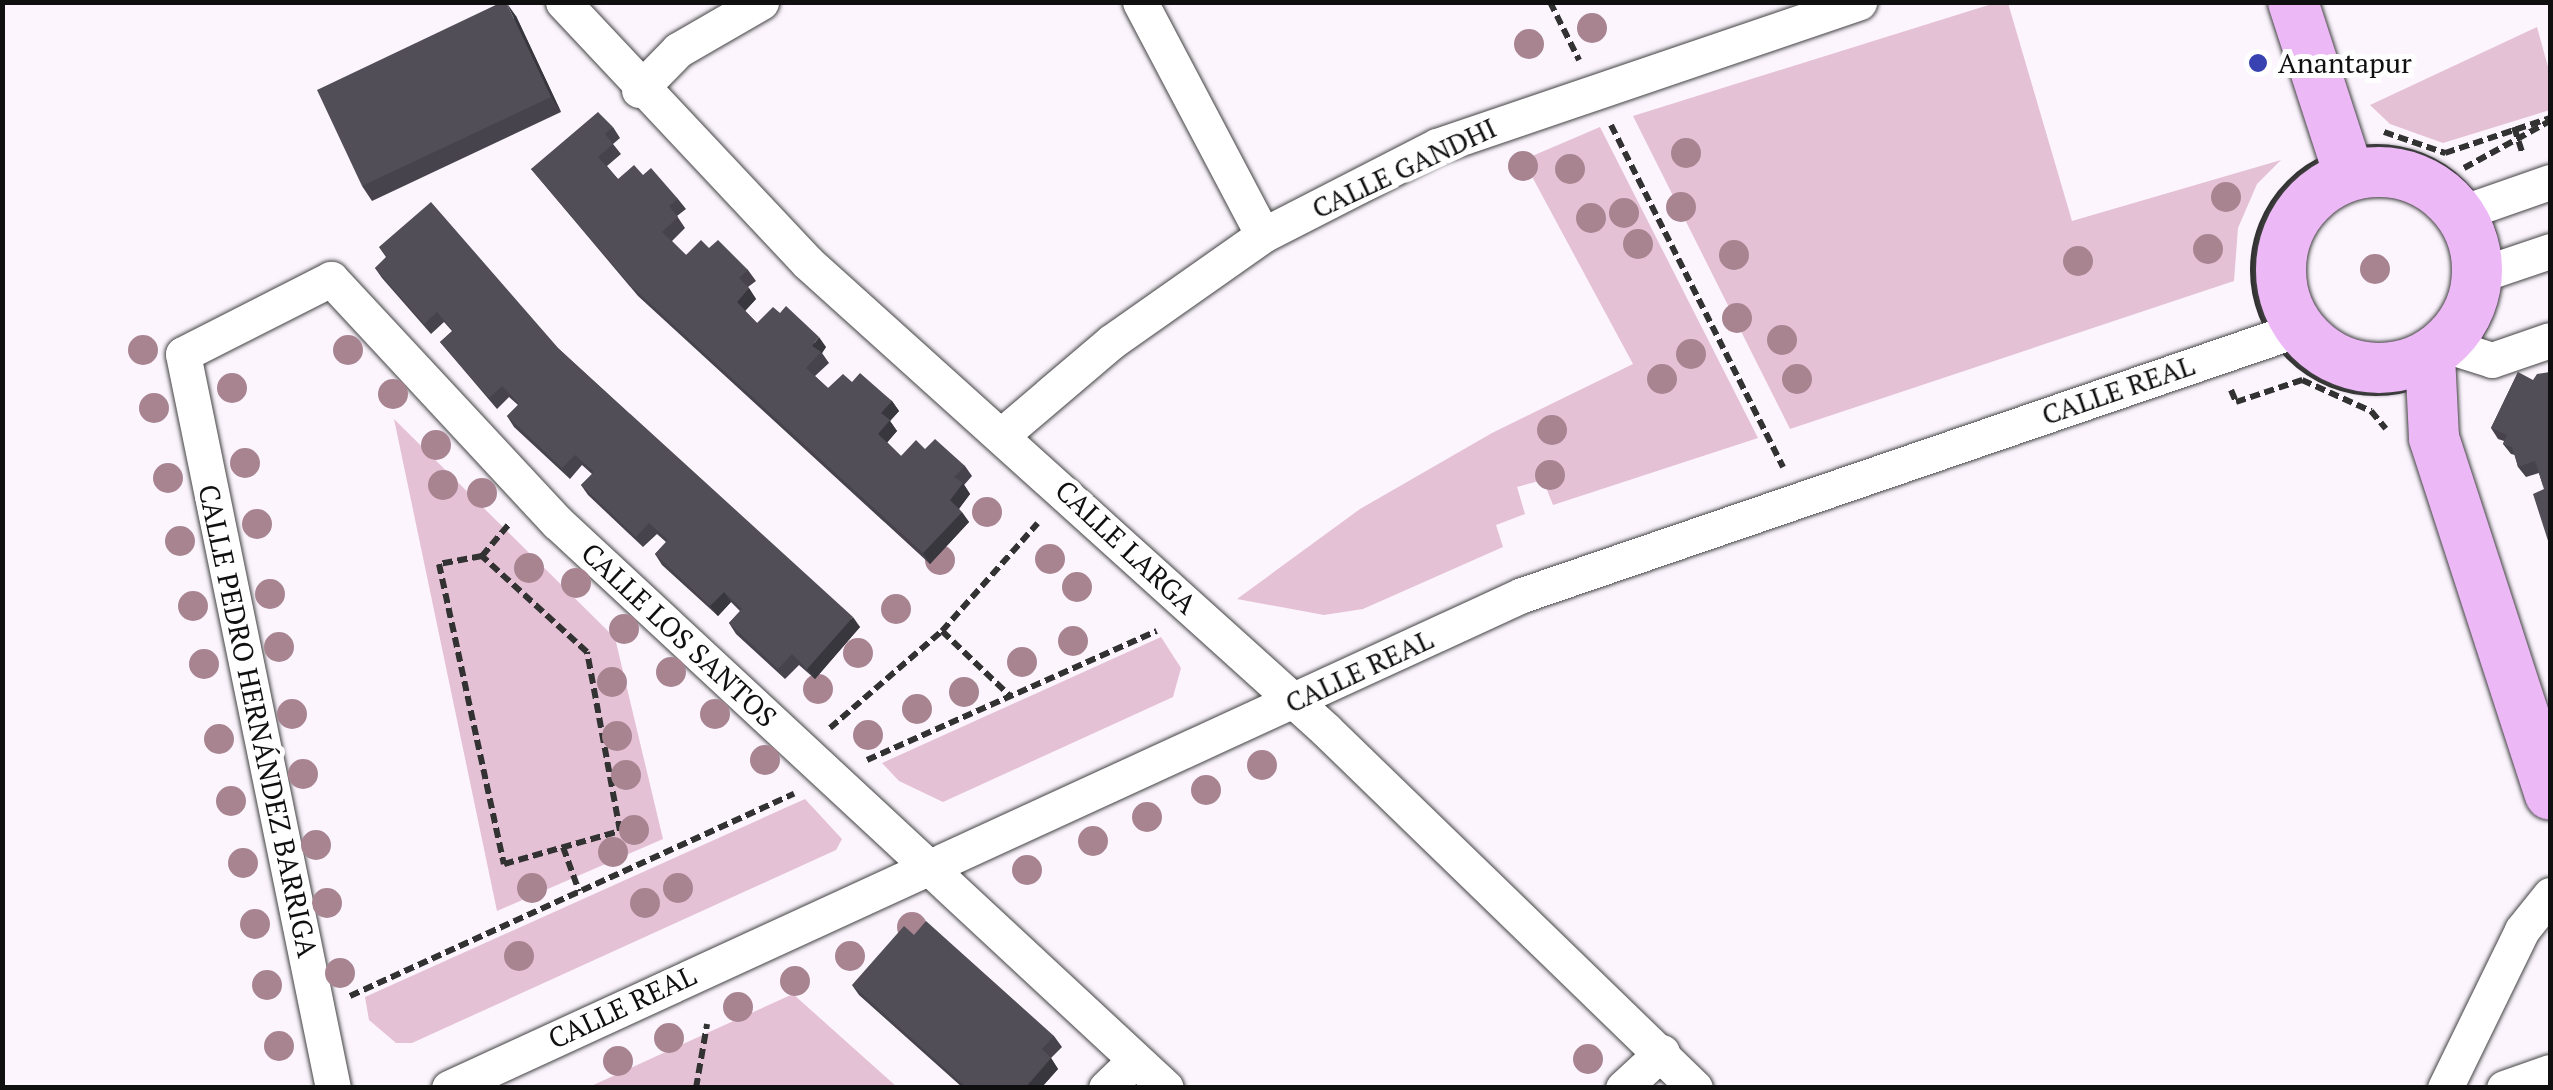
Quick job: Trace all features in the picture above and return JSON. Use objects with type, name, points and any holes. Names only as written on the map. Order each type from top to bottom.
[{"type":"street","name":"CALLE LARGA","points":[[564,2],[639,90],[807,262],[1003,434],[1294,702],[1662,1052],[1694,1088]]},
{"type":"street","points":[[639,90],[678,50],[760,2]]},
{"type":"street","points":[[1140,2],[1263,235]]},
{"type":"street","name":"CALLE GANDHI","points":[[1003,434],[1110,342],[1263,235],[1437,146],[1593,88],[1859,2]]},
{"type":"street","points":[[2293,2],[2354,150],[2390,170],[2466,199],[2550,182]]},
{"type":"street","points":[[2354,150],[2292,222],[2280,257],[2287,350],[2422,383],[2550,340]]},
{"type":"street","points":[[2466,199],[2476,242],[2489,271]]},
{"type":"street","points":[[2422,383],[2469,314],[2489,271],[2550,251]]},
{"type":"street","name":"CALLE LOS SANTOS","points":[[183,354],[331,278],[556,522],[1166,1088]]},
{"type":"street","name":"CALLE REAL","points":[[449,1088],[926,865],[1294,702],[1522,594],[1799,499],[2287,350]]},
{"type":"street","name":"CALLE PEDRO HERNÁNDEZ BARRIGA","points":[[183,354],[333,1088]]},
{"type":"street","points":[[2422,383],[2550,795]]},
{"type":"street","points":[[2455,1083],[2522,930],[2550,895]]},
{"type":"street","points":[[1622,1088],[1662,1052]]},
{"type":"street","points":[[1106,1088],[1135,1060]]},
{"type":"street","points":[[2504,1088],[2550,1072]]},
{"type":"path","points":[[1550,2],[1799,499]]},
{"type":"path","points":[[2422,383],[2338,388],[2287,350],[2257,304],[2256,240],[2292,180],[2354,150],[2398,141],[2445,153],[2550,120]]},
{"type":"path","points":[[2225,371],[2236,402],[2302,380],[2371,410],[2422,383],[2494,307],[2489,271],[2466,199],[2472,158],[2550,120]]},
{"type":"path","points":[[2354,150],[2402,150],[2466,199]]},
{"type":"path","points":[[2225,371],[2246,381]]},
{"type":"path","points":[[2212,393],[2225,371]]},
{"type":"path","points":[[482,556],[587,652],[620,832],[504,864],[439,564],[482,556],[511,522]]},
{"type":"path","points":[[830,728],[942,631],[1038,522]]},
{"type":"path","points":[[866,761],[1158,630]]},
{"type":"path","points":[[942,631],[1010,696]]},
{"type":"path","points":[[350,996],[804,789]]},
{"type":"path","points":[[563,847],[578,891]]},
{"type":"path","points":[[696,1088],[707,1024]]},
{"type":"shaded area","points":[[1995,3],[2008,3],[2072,221],[2281,160],[2257,184],[2238,228],[2234,281],[1790,429],[1633,116]]},
{"type":"shaded area","points":[[2537,27],[2550,74],[2550,110],[2443,143],[2390,124],[2370,105]]},
{"type":"shaded area","points":[[1600,127],[1758,438],[1553,505],[1543,480],[1517,487],[1525,514],[1496,525],[1503,547],[1363,609],[1324,615],[1237,599],[1360,509],[1492,433],[1633,364],[1523,160]]},
{"type":"shaded area","points":[[394,419],[615,638],[663,839],[497,911]]},
{"type":"shaded area","points":[[1161,637],[1181,668],[1173,697],[943,802],[899,781],[882,763]]},
{"type":"shaded area","points":[[805,799],[842,839],[836,850],[412,1043],[396,1043],[369,1020],[365,997]]},
{"type":"shaded area","points":[[793,994],[897,1087],[589,1087],[718,1028]]},
{"type":"building","points":[[506,2],[551,97],[362,186],[317,90]]},
{"type":"building","points":[[598,112],[613,127],[605,134],[613,144],[598,157],[618,179],[634,165],[643,175],[651,168],[678,199],[669,206],[678,217],[662,232],[686,255],[701,240],[709,248],[718,240],[748,270],[739,278],[749,288],[737,302],[757,323],[773,307],[780,313],[786,306],[819,337],[812,346],[821,352],[806,368],[828,388],[843,374],[852,382],[860,373],[892,401],[881,413],[890,420],[878,434],[901,456],[916,440],[925,449],[935,439],[965,466],[954,477],[963,483],[950,500],[962,512],[923,553],[631,286],[531,169]]},
{"type":"building","points":[[431,202],[559,349],[853,617],[807,669],[792,654],[778,669],[729,623],[742,609],[724,592],[710,606],[655,554],[668,540],[649,523],[636,537],[581,485],[594,472],[575,455],[562,468],[507,416],[519,404],[511,395],[502,386],[489,398],[440,342],[453,331],[437,312],[424,324],[375,268],[387,257],[379,247]]},
{"type":"building","points":[[2518,372],[2533,380],[2537,374],[2550,372],[2550,547],[2533,494],[2544,489],[2535,461],[2518,467],[2512,447],[2503,444],[2507,435],[2491,428]]},
{"type":"building","points":[[926,921],[1054,1036],[1042,1049],[1051,1058],[1025,1088],[967,1088],[852,985],[904,926],[914,935]]},
{"type":"place","name":"Anantapur","points":[[2258,63]]}]
